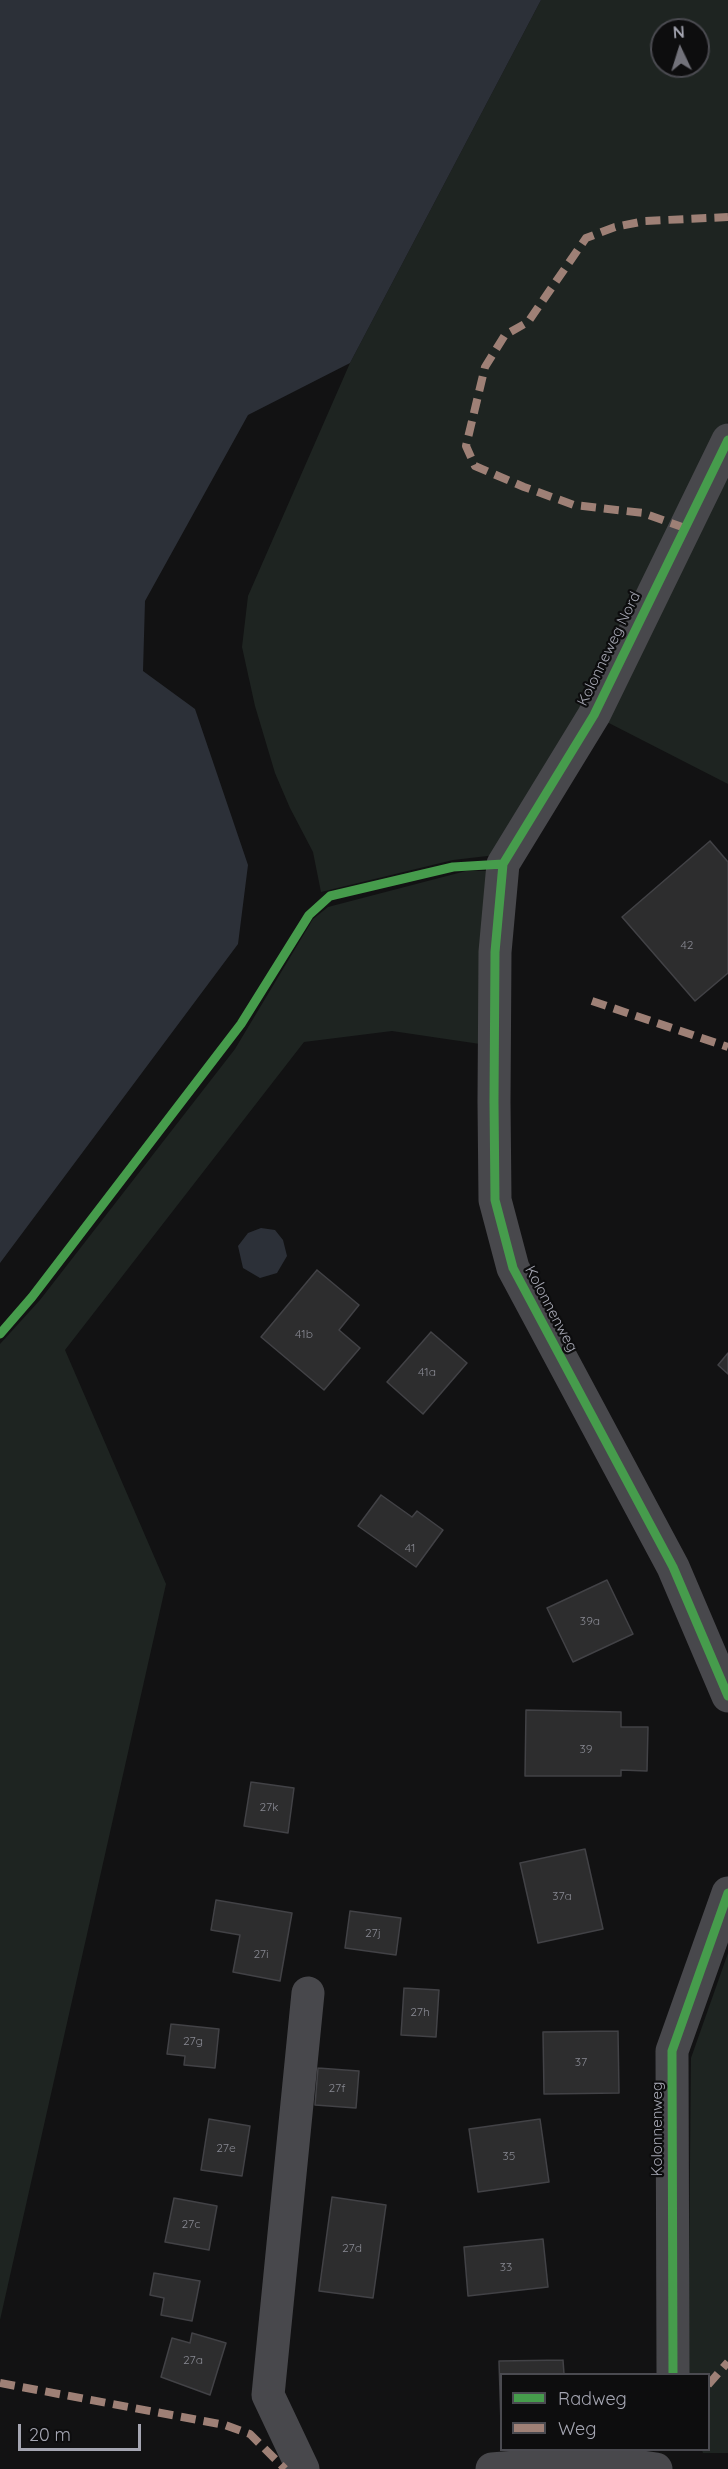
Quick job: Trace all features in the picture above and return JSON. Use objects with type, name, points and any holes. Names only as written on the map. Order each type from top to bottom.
[{"type":"street","name":"Kolonneweg Nord","points":[[503,864],[594,715],[728,440]]},
{"type":"street","name":"Kolonnenweg","points":[[503,864],[495,952],[495,1200],[513,1268],[672,1567],[728,1696]]},
{"type":"street","name":"Kolonnenweg","points":[[673,2373],[672,2052],[728,1893]]},
{"type":"street","points":[[303,2469],[268,2395],[308,1993]]},
{"type":"street","points":[[669,2469],[671,2451]]},
{"type":"street","points":[[492,2469],[565,2463],[615,2463],[656,2469]]},
{"type":"shaded area","points":[[0,0],[541,0],[350,363],[248,415],[145,601],[143,671],[195,709],[248,865],[238,944],[0,1263]]},
{"type":"shaded area","points":[[541,0],[728,0],[728,422],[587,709],[496,855],[453,860],[321,892],[313,852],[275,773],[255,706],[242,647],[248,596],[350,363]]},
{"type":"shaded area","points":[[728,466],[728,784],[603,720]]},
{"type":"shaded area","points":[[466,871],[494,871],[480,1044],[392,1031],[304,1042],[65,1350],[166,1584],[0,2320],[0,1344],[40,1300],[235,1049],[313,919],[328,907]]},
{"type":"shaded area","points":[[261,1228],[275,1230],[283,1240],[287,1256],[277,1273],[260,1278],[243,1268],[238,1246],[248,1233]]},
{"type":"shaded area","points":[[728,1953],[728,2453],[703,2453],[702,2451],[710,2451],[710,2373],[688,2373],[691,2058]]},
{"type":"building","points":[[710,841],[728,862],[728,973],[695,1001],[622,917]]},
{"type":"building","points":[[317,1270],[359,1305],[339,1330],[360,1348],[324,1390],[261,1337]]},
{"type":"building","points":[[431,1332],[467,1363],[423,1414],[387,1382]]},
{"type":"building","points":[[728,1353],[728,1374],[718,1365]]},
{"type":"building","points":[[381,1495],[412,1517],[417,1511],[443,1530],[416,1567],[358,1526]]},
{"type":"building","points":[[607,1580],[633,1634],[573,1662],[547,1608]]},
{"type":"building","points":[[526,1710],[621,1712],[621,1727],[648,1727],[647,1771],[621,1770],[621,1776],[525,1776]]},
{"type":"building","points":[[251,1782],[294,1788],[288,1833],[244,1826]]},
{"type":"building","points":[[585,1849],[603,1929],[538,1943],[520,1863]]},
{"type":"building","points":[[216,1900],[292,1913],[280,1981],[233,1972],[240,1935],[211,1930]]},
{"type":"building","points":[[350,1911],[401,1918],[396,1955],[345,1948]]},
{"type":"building","points":[[404,1988],[439,1990],[436,2037],[401,2035]]},
{"type":"building","points":[[171,2024],[219,2029],[215,2068],[184,2065],[185,2056],[167,2054]]},
{"type":"building","points":[[618,2031],[619,2093],[544,2094],[543,2032]]},
{"type":"building","points":[[318,2068],[359,2071],[356,2108],[315,2105]]},
{"type":"building","points":[[209,2119],[250,2126],[242,2176],[201,2170]]},
{"type":"building","points":[[540,2119],[549,2182],[478,2192],[469,2129]]},
{"type":"building","points":[[332,2197],[386,2205],[373,2298],[319,2291]]},
{"type":"building","points":[[174,2198],[217,2206],[209,2250],[165,2242]]},
{"type":"building","points":[[543,2239],[548,2287],[468,2296],[464,2247]]},
{"type":"building","points":[[154,2273],[200,2281],[192,2321],[161,2315],[164,2298],[150,2295]]},
{"type":"building","points":[[192,2333],[226,2343],[210,2395],[161,2377],[172,2338],[190,2343]]},
{"type":"building","points":[[563,2360],[564,2373],[500,2373],[500,2392],[499,2361]]},
{"type":"marked path","points":[[685,528],[643,513],[574,505],[524,487],[475,466],[466,446],[485,367],[505,335],[528,322],[586,238],[615,227],[645,221],[728,217]]},
{"type":"marked path","points":[[592,1001],[728,1047]]},
{"type":"marked path","points":[[710,2383],[728,2362]]},
{"type":"marked path","points":[[0,2383],[225,2425],[250,2434],[285,2469]]},
{"type":"cycle path","points":[[728,440],[594,715],[503,864],[495,952],[494,1101],[495,1200],[513,1268],[673,1567],[728,1696]]},
{"type":"cycle path","points":[[0,1334],[32,1297],[241,1024],[309,915],[330,896],[453,867],[503,864]]},
{"type":"cycle path","points":[[673,2373],[672,2051],[728,1893]]}]
